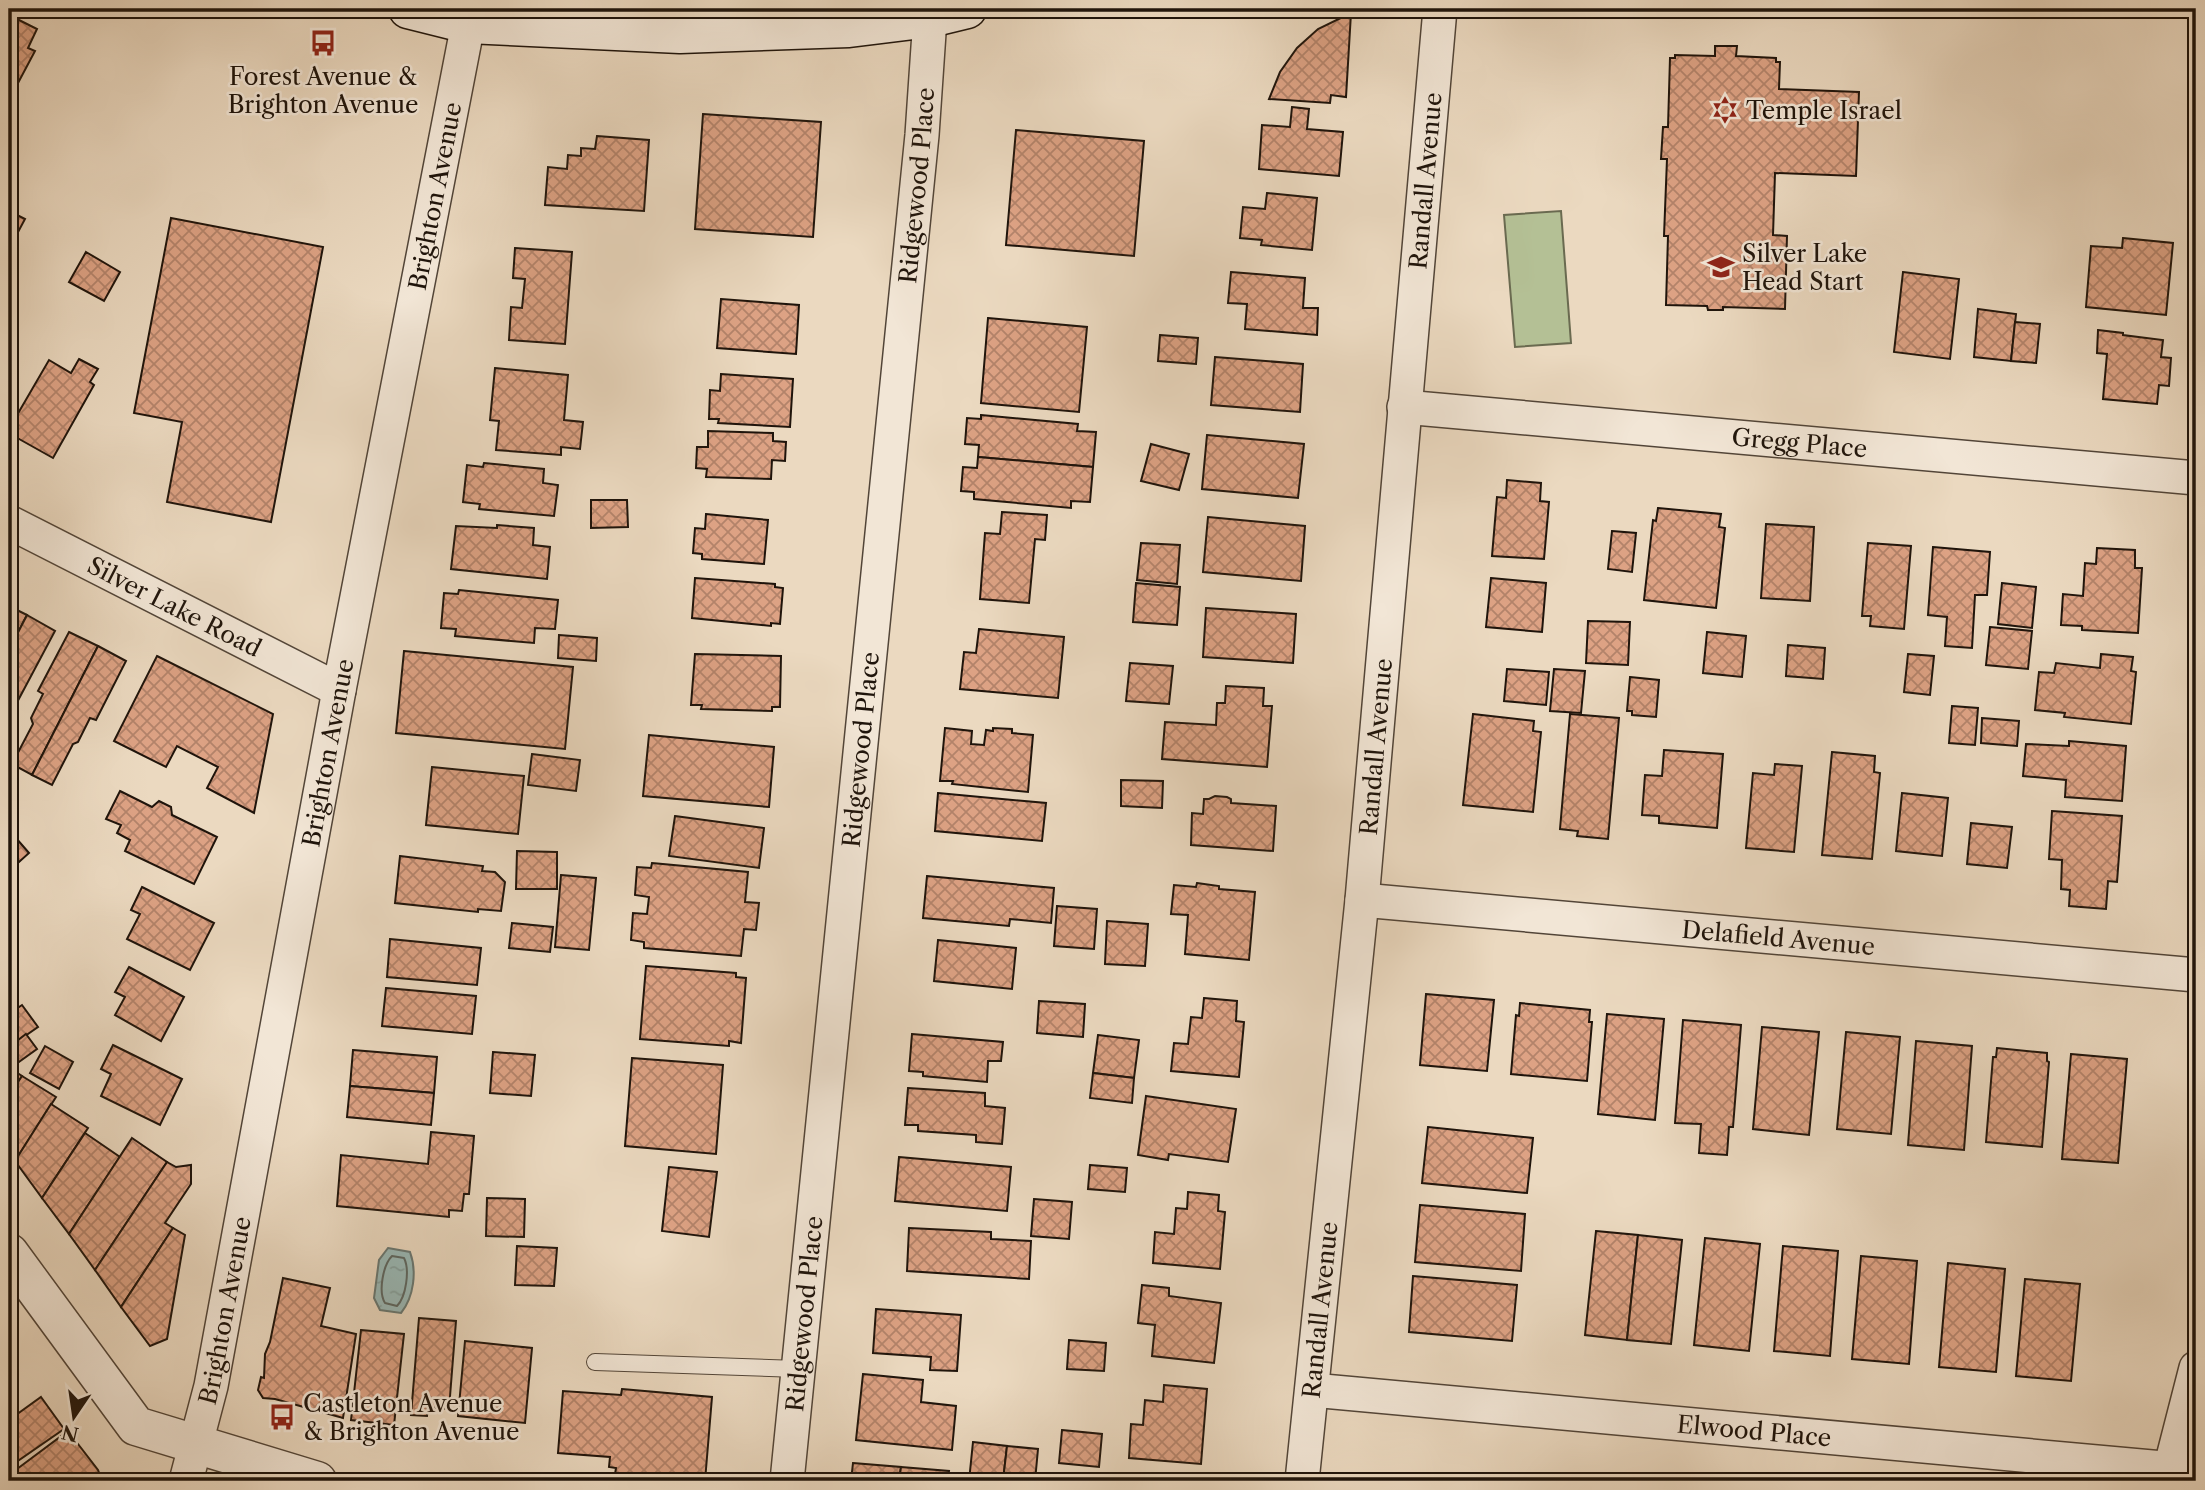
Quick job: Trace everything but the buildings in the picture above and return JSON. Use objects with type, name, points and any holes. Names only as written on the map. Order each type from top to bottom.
[{"type":"main road","points":[[408,9],[468,24],[680,34],[849,28],[930,18],[967,9]]},
{"type":"main road","points":[[9,1253],[136,1426],[192,1464],[317,1481]]},
{"type":"street","name":"Randall Avenue","points":[[1302,1481],[1362,900],[1440,9]]},
{"type":"street","name":"Ridgewood Place","points":[[787,1481],[922,135],[930,18]]},
{"type":"street","name":"Brighton Avenue","points":[[192,1464],[211,1386],[339,690],[468,24]]},
{"type":"street","name":"Gregg Place","points":[[1404,407],[2196,478]]},
{"type":"street","name":"Silver Lake Road","points":[[9,522],[339,690]]},
{"type":"street","name":"Delafield Avenue","points":[[1362,900],[2196,975]]},
{"type":"street","points":[[2178,1474],[2196,1368]]},
{"type":"street","name":"Elwood Place","points":[[1312,1390],[2178,1474]]},
{"type":"lane","points":[[595,1363],[798,1369]]},
{"type":"green space","points":[[1561,211],[1571,343],[1515,347],[1504,215]]},
{"type":"water","points":[[388,1248],[410,1252],[412,1259],[414,1275],[411,1292],[401,1313],[380,1310],[374,1298],[379,1260]]},
{"type":"place","name":"Forest Avenue & Brighton Avenue","points":[[323,43]]},
{"type":"place","name":"Temple Israel","points":[[1725,110]]},
{"type":"place","name":"Silver Lake Head Start","points":[[1721,267]]},
{"type":"place","name":"Castleton Avenue & Brighton Avenue","points":[[282,1417]]}]
